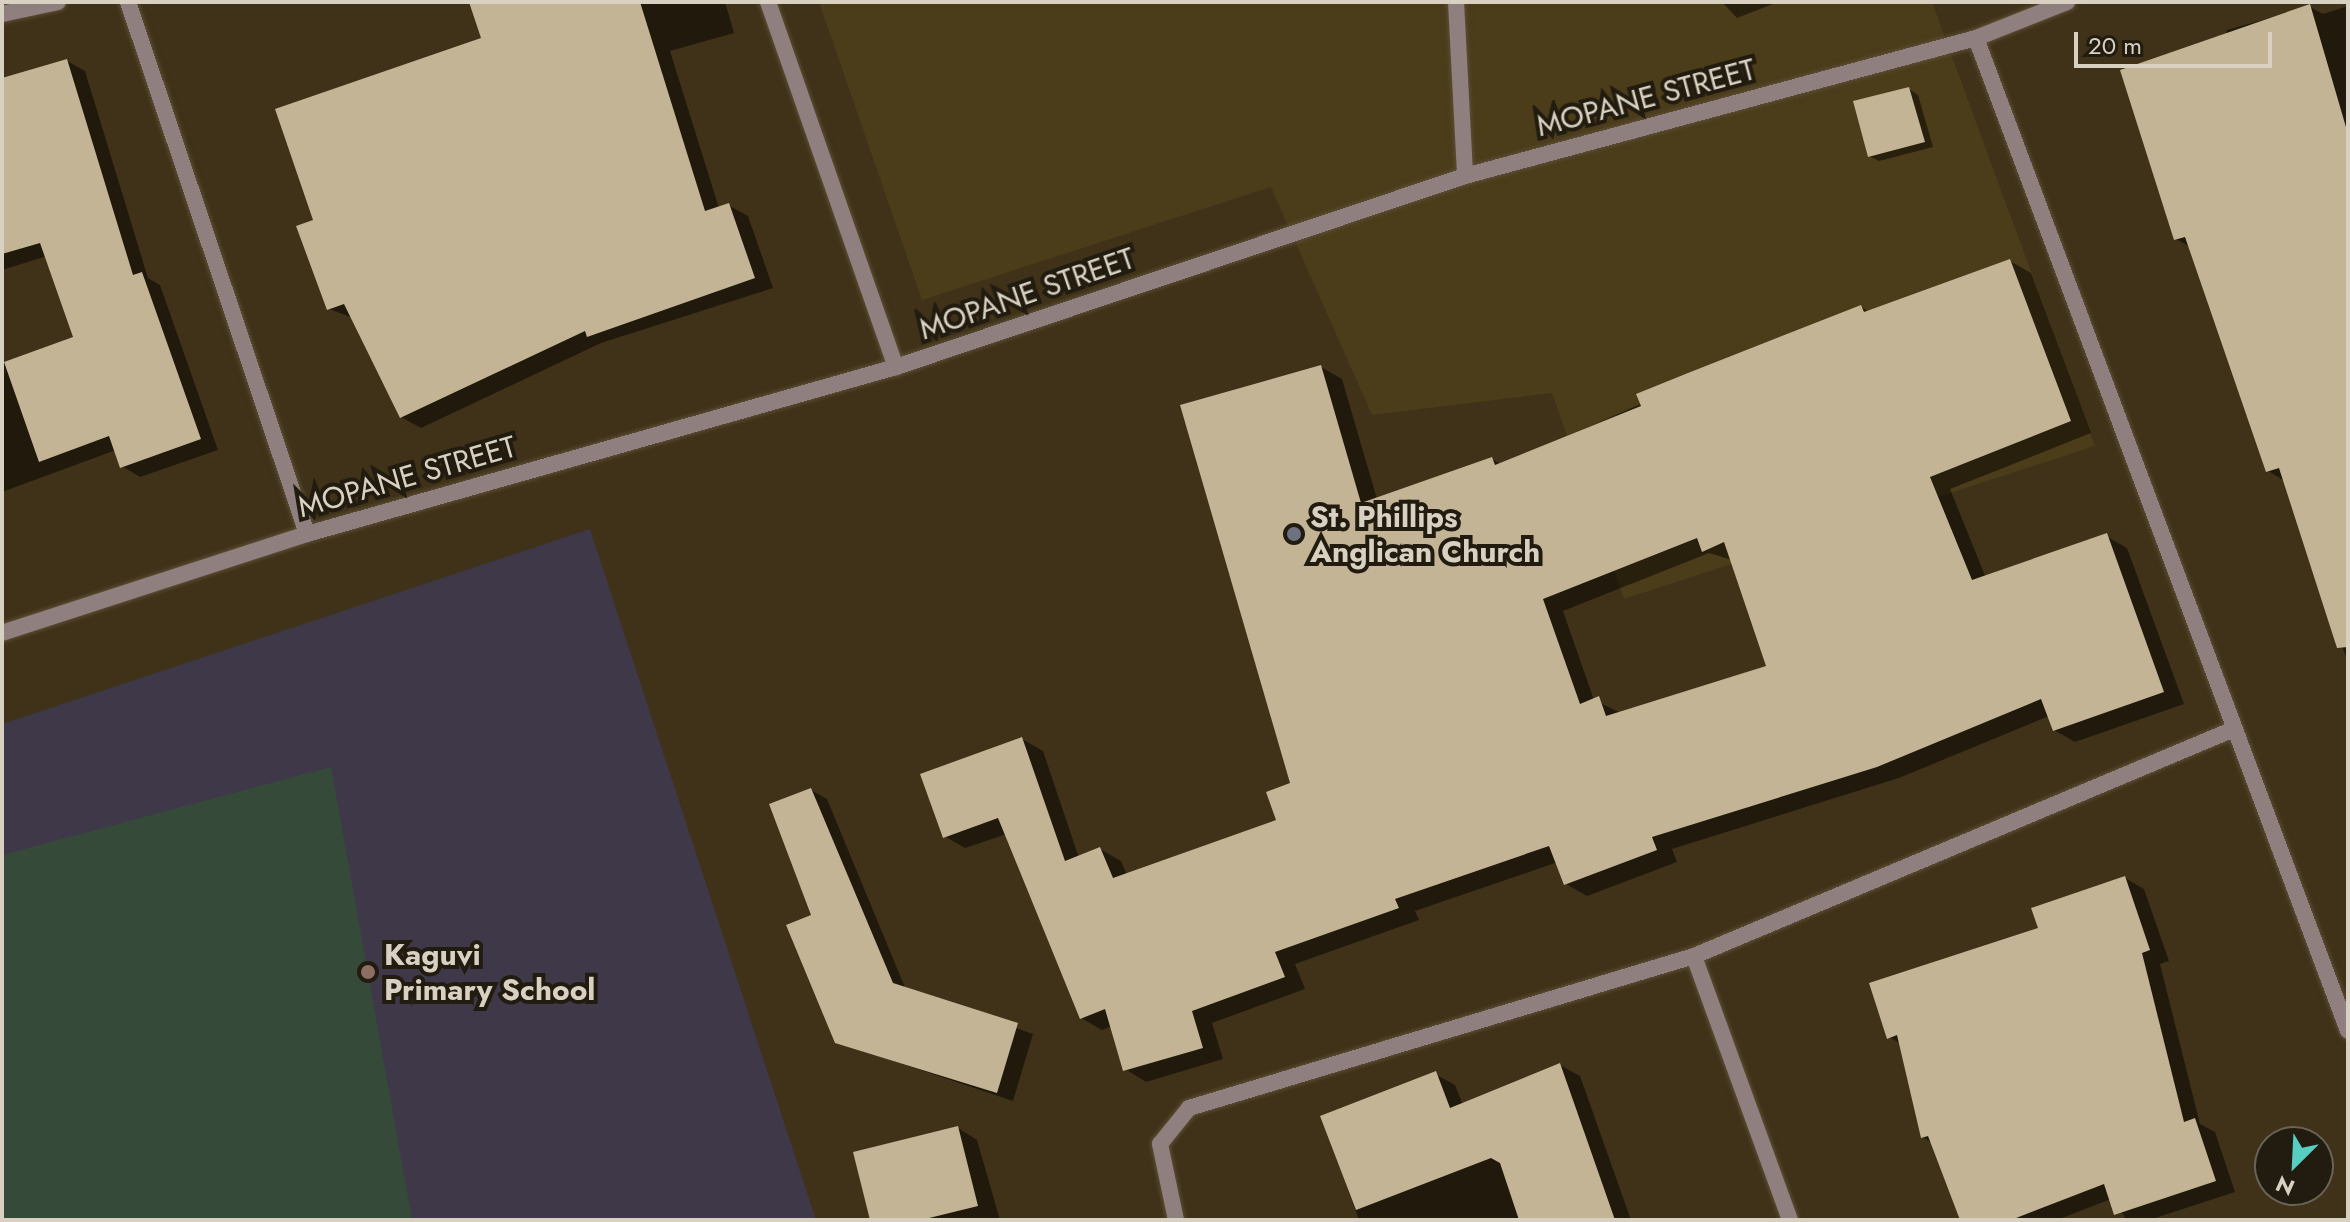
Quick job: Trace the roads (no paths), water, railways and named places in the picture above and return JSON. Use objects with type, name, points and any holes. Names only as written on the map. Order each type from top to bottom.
[{"type":"street","points":[[2,14],[58,2]]},
{"type":"street","points":[[128,2],[307,534]]},
{"type":"street","points":[[768,2],[896,367]]},
{"type":"street","points":[[1456,2],[1465,176]]},
{"type":"street","name":"MOPANE STREET","points":[[2,633],[307,534],[896,367],[1465,176],[1976,38],[2067,2]]},
{"type":"street","points":[[1976,38],[2348,1031]]},
{"type":"street","points":[[1176,1220],[1160,1144],[1189,1108],[1694,956],[2234,729]]},
{"type":"street","points":[[1694,956],[1790,1220]]},
{"type":"place","name":"St. Phillips Anglican Church","points":[[1294,534]]},
{"type":"place","name":"Kaguvi Primary School","points":[[368,972]]}]
